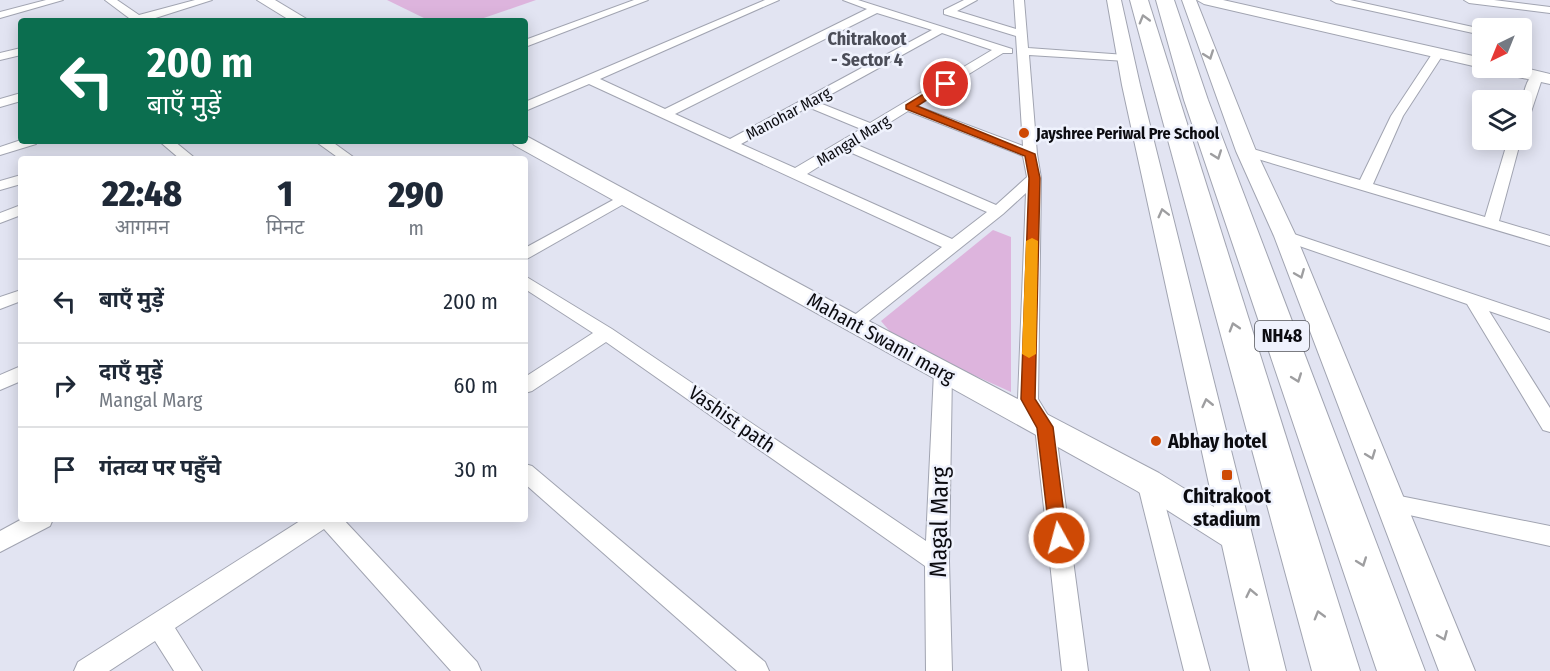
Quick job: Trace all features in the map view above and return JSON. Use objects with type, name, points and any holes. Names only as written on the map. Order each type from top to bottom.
[{"type":"highway","name":"NH48","points":[[1139,0],[1336,671]]},
{"type":"highway","name":"NH48","points":[[1165,0],[1196,100],[1401,671]]},
{"type":"street","points":[[0,15],[57,0]]},
{"type":"street","points":[[110,0],[133,18]]},
{"type":"street","points":[[143,18],[207,0]]},
{"type":"street","points":[[264,0],[297,18]]},
{"type":"street","points":[[601,0],[607,14]]},
{"type":"street","points":[[528,43],[643,0]]},
{"type":"street","points":[[528,106],[774,0]]},
{"type":"street","points":[[848,0],[1001,49],[1023,47],[1126,58]]},
{"type":"street","points":[[972,0],[948,12],[1023,47]]},
{"type":"street","points":[[1019,0],[1030,154],[1034,178],[1028,399],[1045,427],[1075,671]]},
{"type":"street","points":[[1114,0],[1268,671]]},
{"type":"street","points":[[1189,0],[1246,151],[1285,236],[1457,671]]},
{"type":"street","points":[[1204,0],[1472,61]]},
{"type":"street","points":[[1336,0],[1472,30]]},
{"type":"street","points":[[1469,0],[1542,6],[1550,24]]},
{"type":"street","points":[[665,114],[876,9]]},
{"type":"street","points":[[528,30],[543,37]]},
{"type":"street","name":"Manohar Marg","points":[[730,144],[940,30]]},
{"type":"street","name":"Mangal Marg","points":[[796,174],[1001,49]]},
{"type":"street","points":[[0,57],[18,52]]},
{"type":"street","points":[[1365,185],[1397,116],[1438,53]]},
{"type":"street","points":[[1532,99],[1543,77]]},
{"type":"street","points":[[589,79],[953,246]]},
{"type":"street","points":[[0,103],[18,98]]},
{"type":"street","points":[[807,102],[873,129]]},
{"type":"street","points":[[909,107],[1030,154]]},
{"type":"street","points":[[6,149],[22,144]]},
{"type":"street","points":[[170,144],[185,156]]},
{"type":"street","points":[[326,144],[344,156]]},
{"type":"street","name":"Mahant Swami marg","points":[[526,144],[1148,482],[1239,538]]},
{"type":"street","points":[[846,145],[998,211]]},
{"type":"street","points":[[1491,224],[1512,150]]},
{"type":"street","points":[[1246,151],[1550,241]]},
{"type":"street","points":[[854,324],[998,211],[1034,178]]},
{"type":"street","points":[[0,186],[18,180]]},
{"type":"street","points":[[528,253],[624,198]]},
{"type":"street","points":[[0,218],[18,211]]},
{"type":"street","points":[[1285,236],[1550,326]]},
{"type":"street","name":"Vashist path","points":[[528,283],[606,333],[937,561]]},
{"type":"street","points":[[0,303],[18,295]]},
{"type":"street","points":[[1473,299],[1550,425]]},
{"type":"street","points":[[528,384],[606,333]]},
{"type":"street","name":"Magal Marg","points":[[939,671],[937,561],[943,372]]},
{"type":"street","points":[[0,383],[18,374]]},
{"type":"street","points":[[528,475],[756,671]]},
{"type":"street","points":[[1148,482],[1197,671]]},
{"type":"street","points":[[1390,503],[1550,536]]},
{"type":"street","points":[[0,542],[37,522]]},
{"type":"street","points":[[87,671],[316,522]]},
{"type":"street","points":[[332,522],[468,671]]},
{"type":"street","points":[[159,625],[189,671]]},
{"type":"shaded area","points":[[387,0],[536,0],[484,18],[424,18]]},
{"type":"shaded area","points":[[993,230],[1011,237],[1011,392],[898,341],[881,321]]},
{"type":"slow traffic","points":[[1029,354],[1032,241]]},
{"type":"place","name":"Jayshree Periwal Pre School","points":[[1024,133]]},
{"type":"place","name":"Abhay hotel","points":[[1156,441]]},
{"type":"place","name":"Chitrakoot stadium","points":[[1227,475]]},
{"type":"district","name":"Chitrakoot - Sector 4","points":[[867,49]]},
{"type":"route","points":[[946,84],[909,107],[1030,154],[1034,178],[1028,399],[1045,427],[1059,538]]}]
